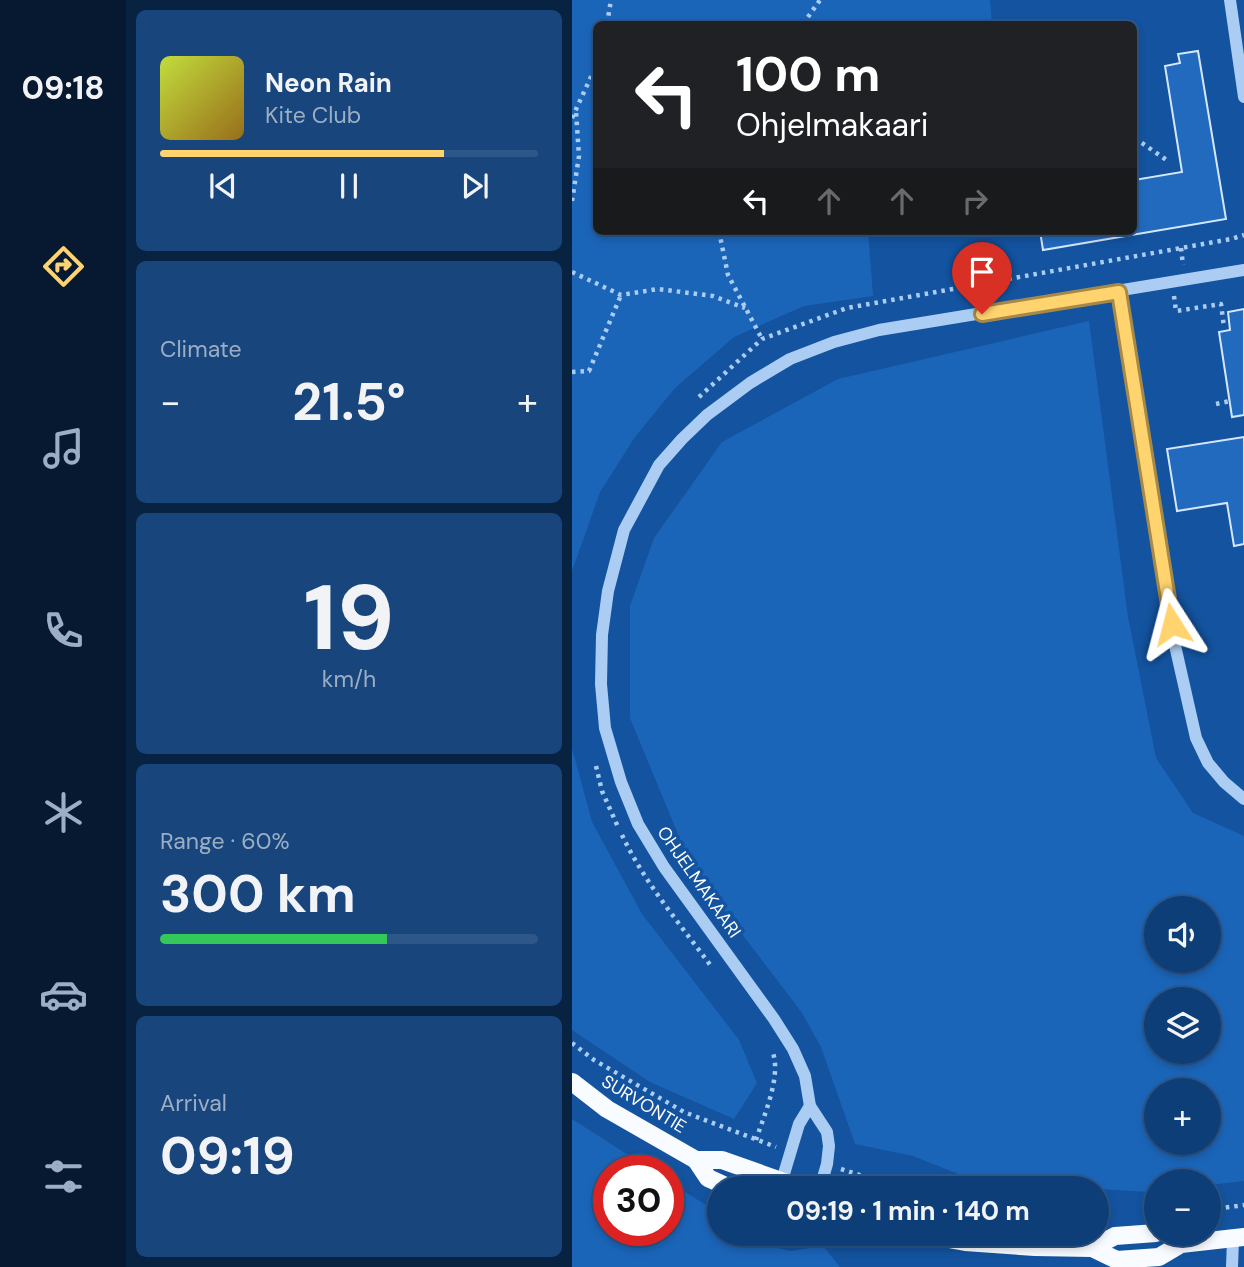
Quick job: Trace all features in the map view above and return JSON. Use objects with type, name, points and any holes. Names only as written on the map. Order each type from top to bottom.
[{"type":"main road","name":"SURVONTIE","points":[[572,1083],[607,1109],[696,1160],[707,1178]]},
{"type":"main road","name":"SURVONTIE","points":[[696,1160],[722,1160],[759,1176]]},
{"type":"main road","points":[[1092,1248],[1115,1236],[1144,1234]]},
{"type":"main road","points":[[1221,1240],[1239,1238]]},
{"type":"main road","points":[[1050,1246],[1092,1248],[1117,1260],[1158,1256],[1177,1246]]},
{"type":"street","points":[[1230,0],[1244,97]]},
{"type":"street","name":"OHJELMAKAARI","points":[[824,1176],[829,1146],[827,1132],[810,1106],[805,1076],[793,1049],[774,1018],[664,867],[638,824],[621,782],[605,728],[601,684],[602,635],[608,591],[624,530],[659,465],[682,439],[707,415],[750,383],[790,359],[834,342],[879,330],[1244,270]]},
{"type":"street","points":[[1119,292],[1174,641],[1196,738],[1208,763],[1224,782],[1244,799]]},
{"type":"street","points":[[783,1176],[799,1124],[810,1106]]},
{"type":"street","points":[[1232,1267],[1239,1238]]},
{"type":"path","points":[[608,21],[611,0]]},
{"type":"path","points":[[805,21],[820,0]]},
{"type":"path","points":[[572,118],[593,73]]},
{"type":"path","points":[[572,201],[579,156],[576,112]]},
{"type":"path","points":[[1137,141],[1168,161]]},
{"type":"path","points":[[720,235],[728,275],[762,338]]},
{"type":"path","points":[[694,402],[762,338],[847,308],[1244,235]]},
{"type":"path","points":[[572,272],[621,295],[658,289],[713,296],[745,308]]},
{"type":"path","points":[[1178,281],[1174,296],[1176,311],[1221,304],[1224,327]]},
{"type":"path","points":[[572,372],[590,371],[621,295]]},
{"type":"path","points":[[1216,404],[1230,401]]},
{"type":"path","points":[[596,765],[602,792],[631,854],[714,970]]},
{"type":"path","points":[[572,1042],[594,1059],[646,1090]]},
{"type":"path","points":[[756,1140],[773,1087],[774,1056],[768,1045]]},
{"type":"path","points":[[1221,1208],[1244,1205]]},
{"type":"shaded area","points":[[572,0],[990,0],[992,21],[593,21],[593,235],[868,235],[873,296],[804,306],[734,337],[675,388],[635,437],[600,492],[572,571]]},
{"type":"shaded area","points":[[1089,321],[1128,617],[1156,758],[1193,813],[1244,836],[1244,1181],[1221,1184],[1221,1169],[1144,1169],[1144,1192],[1109,1189],[1109,1176],[963,1176],[913,1156],[855,1144],[821,1047],[802,1013],[692,868],[630,718],[630,606],[654,538],[722,442],[838,379]]},
{"type":"shaded area","points":[[572,748],[592,822],[642,914],[739,1040],[757,1083],[734,1119],[650,1082],[572,1030]]},
{"type":"shaded area","points":[[572,1119],[628,1155],[593,1155],[593,1246],[684,1246],[684,1191],[706,1205],[707,1246],[768,1246],[791,1251],[823,1246],[840,1267],[572,1267]]},
{"type":"building","points":[[1198,51],[1226,219],[1137,234],[1137,180],[1182,172],[1165,66],[1180,63],[1178,54]]},
{"type":"building","points":[[1041,235],[1132,235],[1043,250]]},
{"type":"building","points":[[1244,309],[1244,415],[1232,417],[1219,332],[1230,330],[1228,312]]},
{"type":"building","points":[[1244,437],[1244,544],[1234,546],[1227,503],[1177,511],[1167,449]]},
{"type":"route","points":[[982,314],[1119,292],[1172,624]]}]
